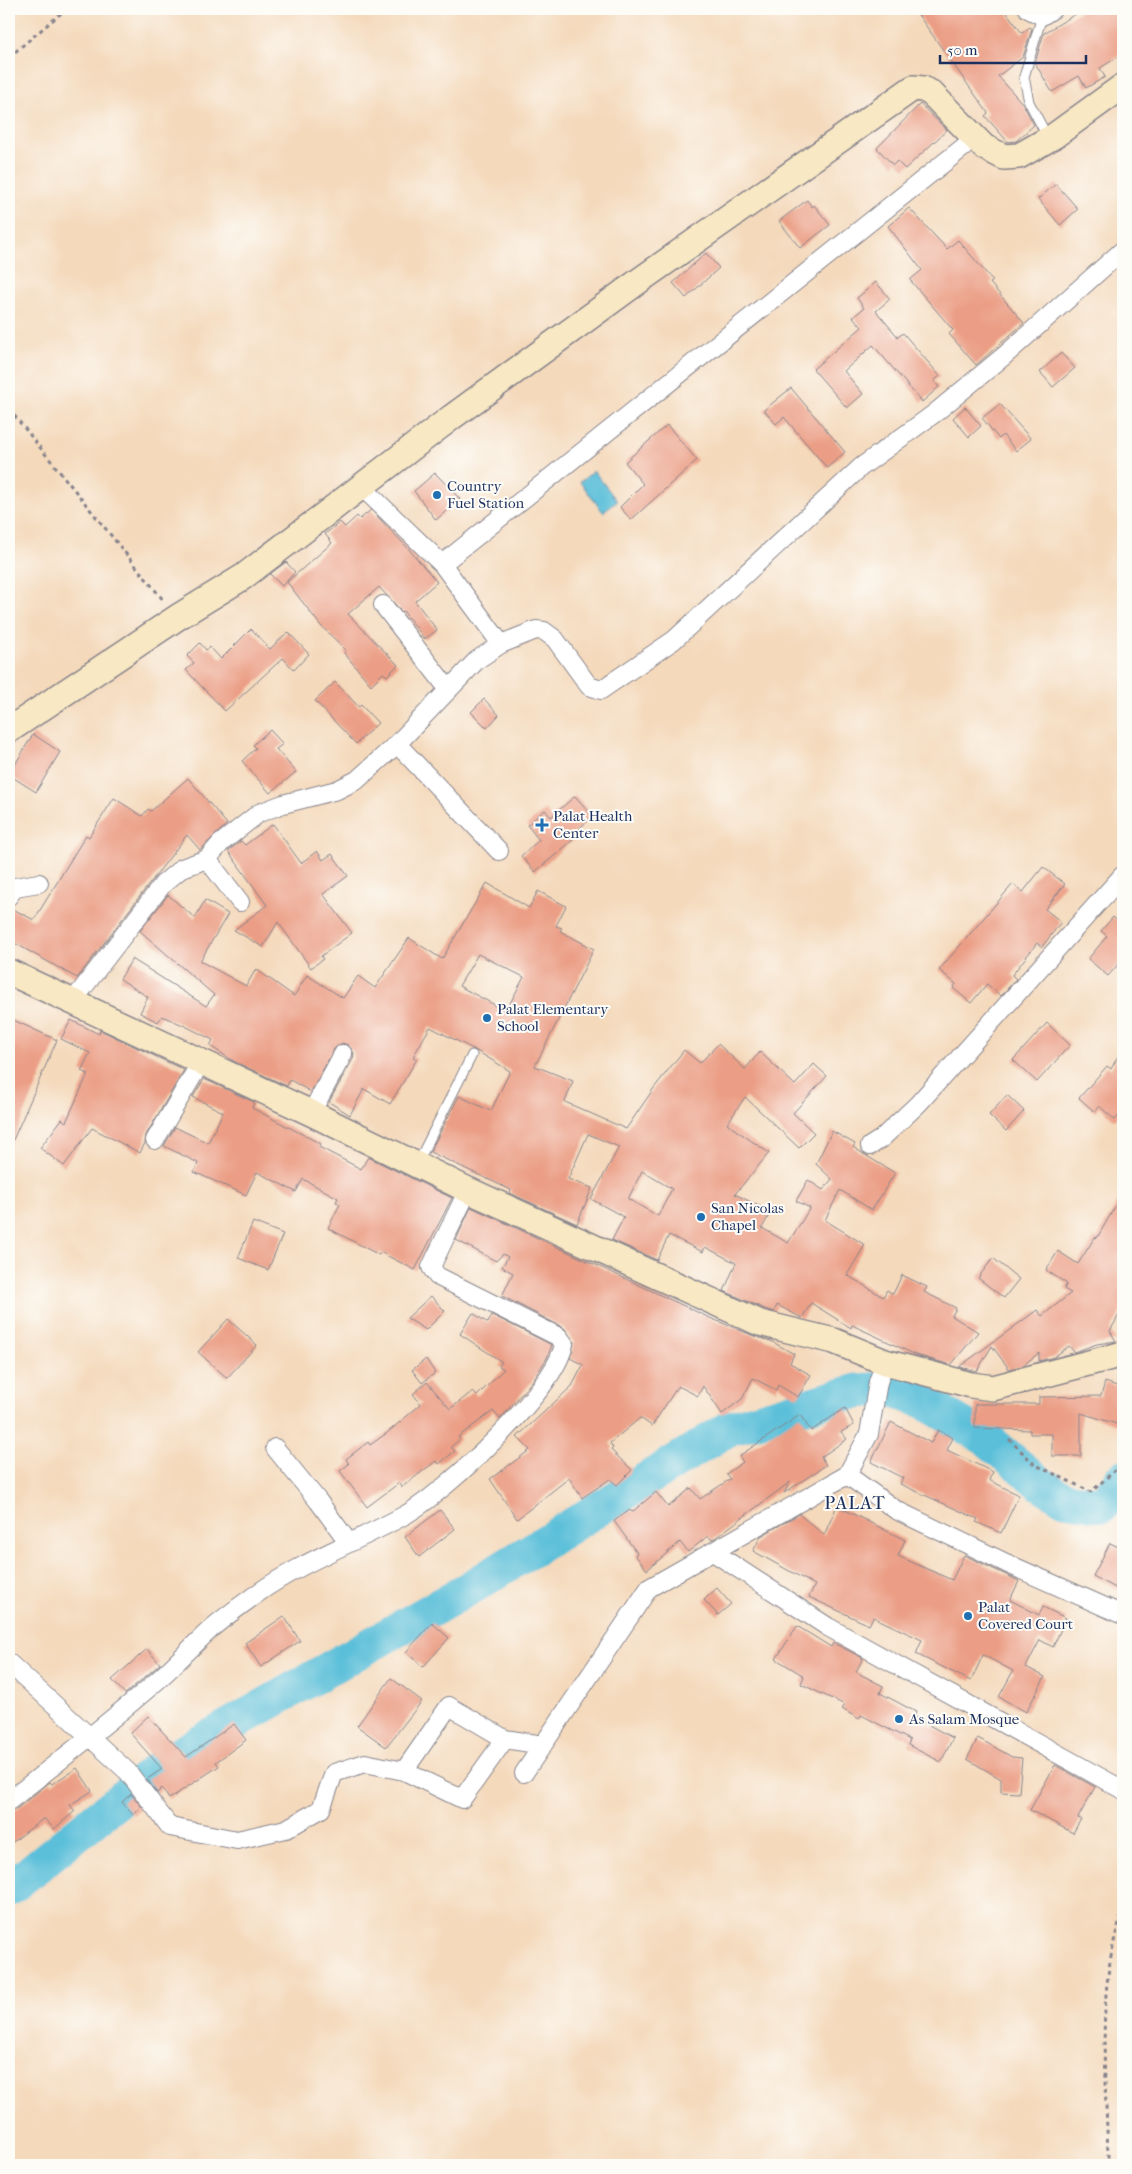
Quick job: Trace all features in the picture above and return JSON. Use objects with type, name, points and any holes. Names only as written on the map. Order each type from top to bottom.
[{"type":"street","points":[[9,730],[178,617],[243,577],[452,417],[635,284],[913,88],[923,89],[931,93],[984,147],[1004,157],[1019,156],[1048,139],[1123,86]]},
{"type":"street","points":[[442,564],[975,138]]},
{"type":"street","points":[[73,1001],[163,884],[182,868],[206,859],[243,824],[260,814],[282,804],[337,790],[357,780],[398,744],[477,660],[501,644],[536,630],[544,631],[555,639],[589,686],[602,690],[674,640],[861,467],[935,413],[1004,356],[1123,250]]},
{"type":"street","points":[[362,486],[442,564],[501,644]]},
{"type":"street","points":[[383,605],[449,690]]},
{"type":"street","points":[[398,744],[500,851]]},
{"type":"street","points":[[206,859],[240,902]]},
{"type":"street","points":[[870,1146],[918,1104],[1123,874]]},
{"type":"street","points":[[9,896],[15,887],[39,883]]},
{"type":"street","points":[[9,972],[311,1113],[468,1190],[760,1323],[834,1341],[881,1372],[993,1388],[1123,1354]]},
{"type":"street","points":[[311,1113],[343,1054]]},
{"type":"street","points":[[155,1140],[201,1062]]},
{"type":"street","points":[[9,1801],[160,1679],[213,1627],[252,1598],[300,1568],[407,1514],[459,1473],[513,1422],[542,1388],[562,1357],[564,1344],[559,1337],[437,1276],[431,1267],[468,1190]]},
{"type":"street","points":[[524,1773],[640,1597],[659,1581],[847,1475],[869,1434],[881,1372]]},
{"type":"street","points":[[275,1448],[349,1542]]},
{"type":"street","points":[[847,1475],[896,1510],[1006,1563],[1123,1615]]},
{"type":"street","points":[[712,1552],[828,1627],[1123,1790]]},
{"type":"street","points":[[9,1662],[128,1772],[146,1793],[170,1827],[237,1840],[286,1829],[320,1809],[334,1773],[365,1763],[404,1771],[462,1799],[505,1740]]},
{"type":"street","points":[[404,1771],[450,1706],[505,1740],[543,1744]]},
{"type":"lane","points":[[1041,11],[1024,78],[1029,102],[1048,139]]},
{"type":"lane","points":[[417,1164],[472,1055]]},
{"type":"path","points":[[9,57],[66,9]]},
{"type":"path","points":[[9,409],[178,617]]},
{"type":"path","points":[[1009,1439],[1034,1464],[1090,1492],[1123,1463]]},
{"type":"path","points":[[1105,2165],[1108,2158],[1103,2036],[1111,1960],[1123,1910]]},
{"type":"water","points":[[594,471],[617,501],[603,512],[580,482]]},
{"type":"building","points":[[914,9],[1004,9],[1022,33],[1030,27],[1032,29],[1023,57],[998,76],[1023,104],[1034,125],[1016,141],[1008,142],[985,116],[988,113]]},
{"type":"building","points":[[1084,9],[1123,9],[1123,54],[1100,68],[1105,77],[1086,88],[1079,76],[1052,92],[1035,63],[1044,33]]},
{"type":"building","points":[[920,104],[947,130],[905,169],[897,161],[893,165],[877,148]]},
{"type":"building","points":[[1056,184],[1078,209],[1060,225],[1038,199]]},
{"type":"building","points":[[807,200],[812,207],[814,205],[830,225],[800,248],[779,221]]},
{"type":"building","points":[[909,208],[947,249],[958,240],[993,281],[990,283],[1024,323],[976,365],[949,334],[953,330],[910,280],[922,270],[888,226]]},
{"type":"building","points":[[706,253],[719,268],[686,298],[673,283]]},
{"type":"building","points":[[876,282],[890,299],[876,311],[898,337],[903,333],[940,376],[934,381],[939,387],[922,402],[873,345],[844,371],[863,394],[847,408],[813,369],[862,327],[853,317],[864,308],[857,298]]},
{"type":"building","points":[[1061,353],[1075,368],[1053,387],[1040,372]]},
{"type":"building","points":[[791,388],[845,452],[827,468],[784,417],[776,424],[764,410]]},
{"type":"building","points":[[1000,404],[1031,439],[1016,451],[1003,435],[999,439],[982,418]]},
{"type":"building","points":[[965,407],[981,426],[969,437],[953,418]]},
{"type":"building","points":[[667,425],[697,460],[631,520],[620,507],[643,484],[625,462]]},
{"type":"building","name":"Country Fuel Station","points":[[435,473],[460,499],[436,520],[414,491]]},
{"type":"building","points":[[371,510],[407,547],[437,582],[415,601],[437,630],[425,639],[403,611],[379,587],[348,614],[398,665],[387,676],[383,673],[371,685],[344,653],[346,650],[321,626],[287,582],[332,543],[325,534],[340,522],[345,527],[357,516],[360,519]]},
{"type":"building","points":[[286,562],[295,572],[282,586],[270,574]]},
{"type":"building","points":[[251,629],[270,649],[288,632],[309,654],[294,670],[283,658],[225,711],[186,670],[194,663],[187,656],[200,643],[206,650],[210,647],[221,659]]},
{"type":"building","points":[[335,682],[359,707],[361,705],[378,723],[356,744],[315,701]]},
{"type":"building","points":[[484,699],[499,715],[487,728],[471,712]]},
{"type":"building","points":[[270,730],[283,744],[276,749],[296,772],[270,793],[242,761],[256,748],[253,745]]},
{"type":"building","points":[[33,734],[60,752],[36,792],[9,775]]},
{"type":"building","points":[[188,778],[227,824],[200,850],[187,835],[77,978],[9,940],[9,907],[34,920],[86,835],[89,837],[114,798],[142,816],[148,809],[151,811]]},
{"type":"building","points":[[575,796],[593,816],[570,837],[573,840],[535,872],[521,856],[539,840],[527,825],[545,810],[551,817]]},
{"type":"building","points":[[273,824],[301,863],[317,851],[323,860],[332,854],[348,876],[323,894],[352,933],[321,956],[323,959],[311,968],[278,922],[263,947],[234,930],[267,905],[228,851],[241,841],[245,845]]},
{"type":"building","points":[[1043,867],[1065,884],[1045,909],[1061,922],[1042,947],[1037,943],[1012,975],[1016,979],[1001,996],[987,984],[971,1003],[953,988],[956,984],[939,970],[1013,884],[1023,892]]},
{"type":"building","points":[[487,883],[529,908],[538,891],[566,906],[556,926],[562,928],[560,931],[594,949],[535,1066],[573,1081],[565,1102],[626,1129],[654,1088],[684,1050],[700,1063],[718,1044],[745,1069],[760,1052],[795,1085],[814,1064],[827,1076],[793,1113],[814,1133],[799,1148],[745,1097],[727,1124],[769,1153],[735,1194],[771,1212],[762,1228],[788,1243],[810,1208],[796,1201],[808,1180],[823,1190],[832,1179],[816,1164],[832,1131],[855,1144],[853,1147],[895,1173],[872,1210],[840,1190],[825,1220],[865,1245],[847,1275],[883,1297],[887,1290],[893,1294],[902,1275],[927,1287],[924,1292],[956,1308],[952,1316],[978,1332],[951,1365],[916,1355],[852,1325],[851,1328],[811,1303],[802,1318],[777,1305],[774,1312],[724,1291],[736,1263],[705,1247],[703,1252],[669,1235],[657,1260],[612,1240],[624,1217],[591,1199],[619,1147],[588,1134],[568,1179],[592,1188],[577,1224],[510,1193],[511,1190],[430,1152],[459,1096],[491,1111],[510,1071],[475,1050],[430,1027],[413,1057],[417,1059],[390,1104],[364,1089],[350,1115],[329,1102],[353,1059],[354,1053],[348,1045],[342,1043],[334,1049],[311,1092],[290,1080],[287,1086],[235,1062],[210,1046],[213,1040],[183,1025],[162,1016],[158,1022],[140,1013],[148,997],[120,979],[132,959],[206,1006],[214,995],[140,931],[168,895],[195,918],[205,900],[228,914],[200,961],[246,986],[256,969],[294,996],[307,975],[343,998],[358,976],[375,988],[409,938],[442,959]],"holes":[[[478,954],[524,977],[506,1011],[459,986]],[[642,1171],[672,1189],[658,1216],[628,1199]]]},
{"type":"building","points":[[1113,917],[1119,922],[1123,917],[1123,959],[1108,976],[1088,959],[1107,936],[1101,931]]},
{"type":"building","points":[[9,1018],[57,1040],[9,1149]]},
{"type":"building","points":[[71,1020],[99,1034],[100,1030],[184,1070],[146,1135],[145,1143],[140,1153],[92,1128],[64,1166],[40,1148],[62,1119],[66,1122],[88,1074],[81,1071],[90,1053],[61,1039]]},
{"type":"building","points":[[1047,1023],[1070,1045],[1037,1082],[1013,1060]]},
{"type":"building","points":[[1123,1047],[1123,1111],[1115,1120],[1099,1106],[1095,1112],[1079,1098],[1107,1066],[1111,1069]]},
{"type":"building","points":[[204,1079],[254,1102],[252,1108],[321,1144],[319,1147],[361,1169],[368,1157],[452,1198],[415,1270],[380,1252],[379,1255],[328,1228],[340,1204],[336,1202],[338,1198],[303,1179],[296,1192],[257,1172],[246,1195],[194,1172],[198,1163],[164,1146],[175,1127],[208,1143],[223,1112],[193,1097]]},
{"type":"building","points":[[1007,1095],[1024,1111],[1006,1131],[989,1115]]},
{"type":"building","points":[[1123,1193],[1123,1308],[1110,1331],[1116,1341],[1097,1344],[1074,1352],[1069,1346],[1054,1357],[1039,1361],[1039,1353],[1022,1366],[1009,1369],[992,1346],[977,1371],[959,1367],[1037,1310],[1042,1316],[1071,1293],[1064,1289],[1067,1284],[1046,1270],[1058,1251],[1078,1264],[1095,1237],[1097,1238]]},
{"type":"building","points":[[471,1207],[710,1318],[771,1341],[794,1354],[790,1363],[811,1375],[798,1397],[778,1385],[776,1390],[753,1378],[742,1399],[722,1414],[703,1386],[698,1396],[678,1386],[652,1426],[640,1418],[610,1443],[613,1448],[611,1450],[632,1470],[617,1485],[610,1479],[582,1498],[569,1478],[517,1519],[490,1479],[530,1450],[517,1437],[572,1386],[583,1365],[570,1358],[574,1342],[564,1328],[502,1296],[513,1273],[502,1267],[508,1257],[503,1254],[496,1261],[456,1240]]},
{"type":"building","points":[[253,1222],[283,1234],[268,1270],[238,1258]]},
{"type":"building","points":[[993,1258],[1019,1279],[1004,1298],[978,1278]]},
{"type":"building","points":[[431,1296],[445,1311],[426,1330],[407,1318]]},
{"type":"building","points":[[473,1313],[488,1323],[492,1315],[552,1345],[547,1358],[533,1380],[500,1419],[493,1411],[458,1437],[460,1439],[451,1447],[455,1451],[439,1464],[436,1461],[402,1487],[399,1483],[367,1507],[340,1471],[349,1464],[346,1459],[368,1442],[370,1445],[387,1433],[421,1404],[413,1394],[427,1382],[450,1409],[473,1391],[477,1396],[504,1369],[499,1366],[502,1362],[460,1334]]},
{"type":"building","points":[[228,1319],[257,1345],[227,1378],[198,1352]]},
{"type":"building","points":[[426,1359],[435,1373],[422,1383],[412,1370]]},
{"type":"building","points":[[1105,1382],[1123,1388],[1123,1416],[1120,1425],[1081,1413],[1081,1456],[1052,1456],[1052,1434],[1030,1434],[1030,1430],[975,1428],[975,1404],[1039,1404],[1039,1397],[1101,1396]]},
{"type":"building","points":[[845,1408],[854,1425],[841,1432],[847,1439],[821,1457],[826,1465],[784,1493],[790,1482],[715,1538],[712,1540],[708,1536],[688,1552],[680,1542],[647,1570],[635,1555],[637,1553],[614,1521],[630,1510],[632,1512],[656,1492],[668,1507],[691,1488],[700,1499],[730,1479],[726,1474],[743,1462],[739,1456],[800,1415],[811,1431]]},
{"type":"building","points":[[891,1422],[931,1443],[938,1430],[953,1438],[947,1450],[993,1472],[989,1480],[1019,1495],[1001,1533],[976,1522],[978,1519],[900,1484],[903,1478],[871,1462]]},
{"type":"building","points":[[837,1506],[905,1540],[898,1556],[952,1580],[964,1555],[1019,1581],[1010,1600],[1039,1615],[1043,1607],[1066,1618],[1053,1647],[1040,1640],[1026,1667],[1045,1677],[1026,1712],[999,1697],[1013,1671],[983,1655],[971,1681],[916,1654],[922,1640],[873,1617],[869,1625],[809,1597],[815,1585],[753,1551],[761,1536],[799,1514],[824,1535]]},
{"type":"building","points":[[440,1510],[455,1529],[419,1557],[405,1537]]},
{"type":"building","points":[[1110,1543],[1123,1549],[1123,1592],[1093,1576]]},
{"type":"building","points":[[717,1588],[731,1604],[718,1615],[704,1600]]},
{"type":"building","points":[[284,1616],[300,1641],[261,1667],[245,1643]]},
{"type":"building","points":[[432,1623],[449,1638],[423,1667],[406,1652]]},
{"type":"building","points":[[797,1626],[831,1647],[833,1643],[863,1658],[856,1672],[883,1686],[880,1693],[916,1712],[914,1717],[953,1738],[941,1762],[908,1745],[910,1740],[861,1715],[859,1719],[842,1709],[845,1705],[801,1684],[804,1676],[776,1659]]},
{"type":"building","points":[[147,1649],[160,1664],[125,1694],[112,1680]]},
{"type":"building","points":[[391,1678],[422,1701],[386,1747],[357,1726]]},
{"type":"building","points":[[148,1716],[186,1757],[234,1724],[246,1740],[216,1762],[219,1766],[169,1799],[162,1788],[157,1793],[147,1779],[162,1769],[130,1733]]},
{"type":"building","points":[[978,1738],[1012,1757],[1022,1758],[1019,1793],[1001,1792],[1001,1779],[967,1759]]},
{"type":"building","points":[[1055,1765],[1095,1787],[1078,1818],[1081,1819],[1073,1833],[1030,1810]]},
{"type":"building","points":[[77,1768],[92,1791],[70,1805],[75,1811],[54,1829],[44,1818],[9,1845],[9,1815],[50,1782],[52,1784]]},
{"type":"building","points":[[131,1794],[142,1807],[133,1815],[122,1802]]},
{"type":"waterway","points":[[9,1889],[166,1762],[475,1585],[730,1428],[857,1391],[887,1389],[923,1401],[988,1440],[1041,1484],[1065,1499],[1103,1505],[1123,1477]]},
{"type":"place","name":"Country Fuel Station","points":[[437,495]]},
{"type":"place","name":"Palat Health Center","points":[[542,825]]},
{"type":"place","name":"Palat Elementary School","points":[[487,1018]]},
{"type":"place","name":"San Nicolas Chapel","points":[[701,1217]]},
{"type":"place","name":"Palat Covered Court","points":[[968,1616]]},
{"type":"place","name":"As Salam Mosque","points":[[899,1719]]},
{"type":"district","name":"PALAT","points":[[855,1503]]}]
